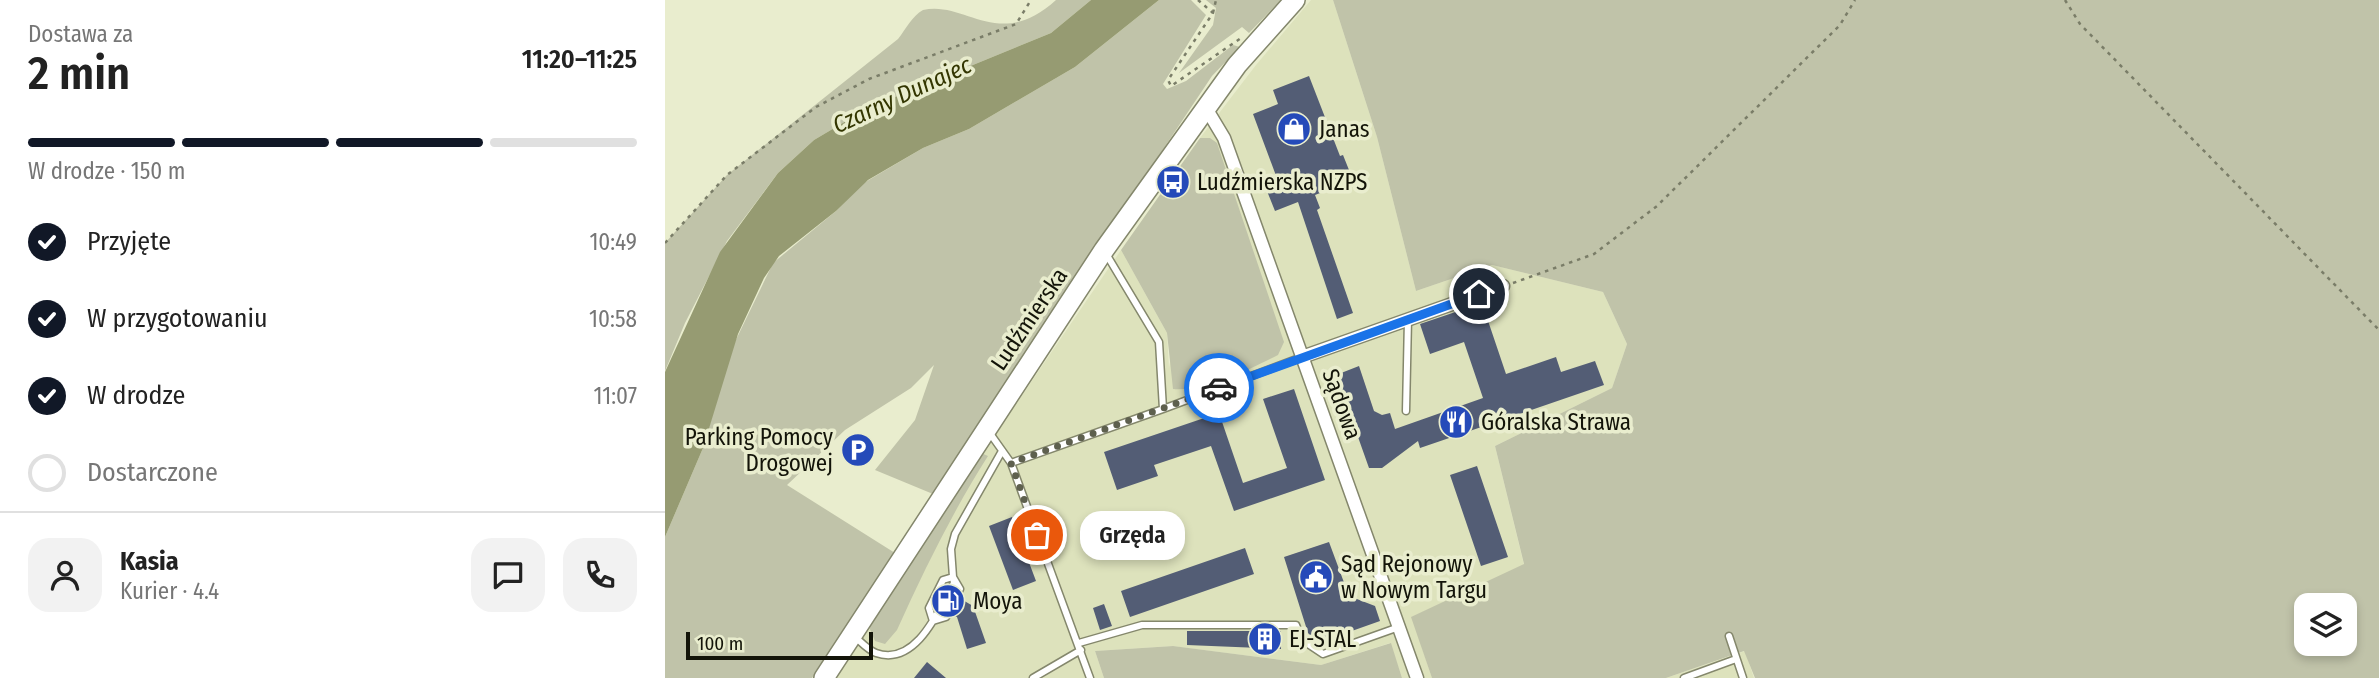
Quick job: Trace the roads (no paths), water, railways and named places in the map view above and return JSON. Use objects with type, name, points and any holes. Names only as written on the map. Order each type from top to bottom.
[{"type":"main road","name":"Ludźmierska","points":[[824,678],[854,636],[986,428],[1104,250],[1253,46],[1295,0]]},
{"type":"street","name":"Sądowa","points":[[1206,108],[1224,138],[1417,678]]},
{"type":"street","points":[[1302,357],[1408,317],[1503,286]]},
{"type":"lane","points":[[1104,250],[1159,342],[1163,409]]},
{"type":"lane","points":[[1406,411],[1408,317]]},
{"type":"lane","points":[[1011,463],[1302,357]]},
{"type":"lane","points":[[986,428],[1011,463],[1090,678]]},
{"type":"lane","points":[[854,636],[875,653],[896,654],[908,650],[933,621],[946,617],[960,589],[953,577],[951,549],[955,534],[1002,451]]},
{"type":"lane","points":[[933,621],[929,608],[943,580],[953,577]]},
{"type":"lane","points":[[1033,678],[1080,647],[1142,625],[1296,625],[1302,640],[1323,654],[1399,627]]},
{"type":"lane","points":[[1729,636],[1743,678]]},
{"type":"lane","points":[[1684,678],[1736,659]]},
{"type":"water","name":"Czarny Dunajec","points":[[1091,0],[1159,0],[1075,67],[969,129],[923,148],[868,180],[836,211],[779,256],[764,278],[738,334],[703,448],[665,537],[665,372],[720,252],[778,173],[814,140],[868,108],[1051,33]]},
{"type":"place","name":"Janas","points":[[1294,129]]},
{"type":"place","name":"Ludźmierska NZPS","points":[[1173,182]]},
{"type":"place","name":"Góralska Strawa","points":[[1456,422]]},
{"type":"place","name":"Parking Pomocy Drogowej","points":[[858,450]]},
{"type":"place","name":"Grzęda","points":[[1037,535]]},
{"type":"place","name":"Sąd Rejonowy w Nowym Targu","points":[[1316,577]]},
{"type":"place","name":"Moya","points":[[948,601]]},
{"type":"place","name":"EJ-STAL","points":[[1265,639]]}]
